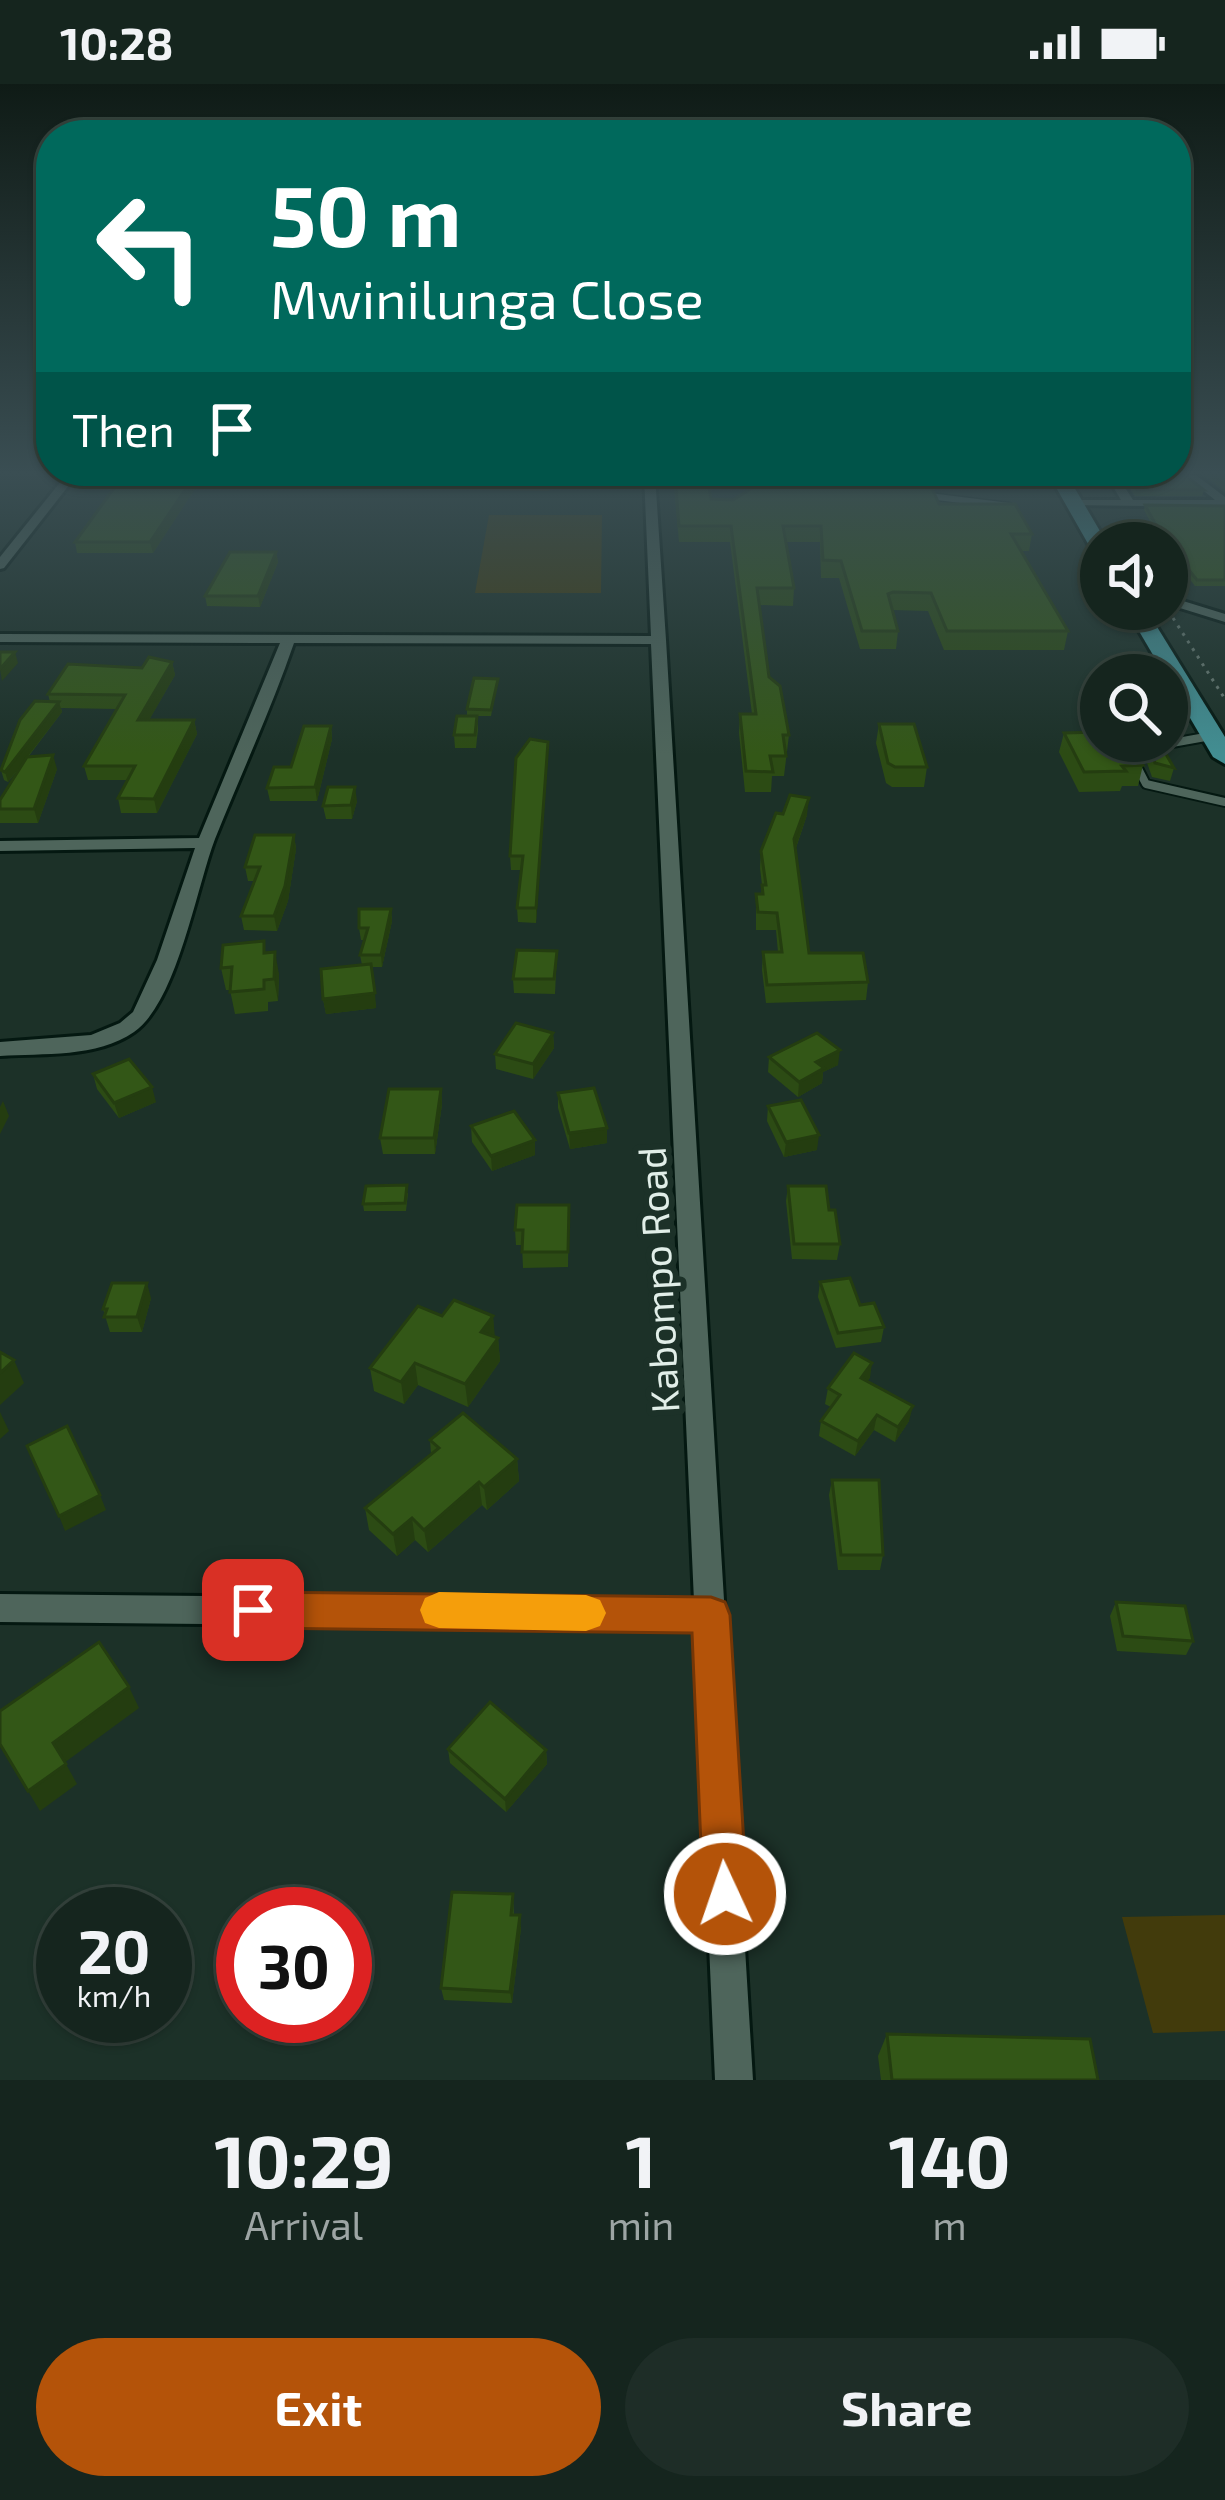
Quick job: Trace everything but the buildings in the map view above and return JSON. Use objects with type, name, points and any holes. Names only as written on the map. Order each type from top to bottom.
[{"type":"highway","points":[[1148,630],[1225,758]]},
{"type":"street","name":"Kabompo Road","points":[[655,568],[734,2080]]},
{"type":"street","points":[[1188,609],[1225,618]]},
{"type":"street","points":[[0,638],[659,640]]},
{"type":"street","points":[[0,1049],[73,1044],[113,1035],[140,1018],[154,992],[206,843],[268,701],[288,639]]},
{"type":"street","points":[[0,846],[206,843]]},
{"type":"street","points":[[0,1608],[711,1615]]},
{"type":"lane","points":[[1211,736],[1131,754],[1146,784],[1225,802]]},
{"type":"path","points":[[1183,630],[1225,699]]},
{"type":"shaded area","points":[[479,568],[601,568],[601,593],[475,593]]},
{"type":"shaded area","points":[[1225,1915],[1225,2031],[1153,2033],[1122,1917]]},
{"type":"slow traffic","points":[[439,1610],[586,1613]]},
{"type":"route","points":[[253,1610],[711,1615],[725,1894]]}]
